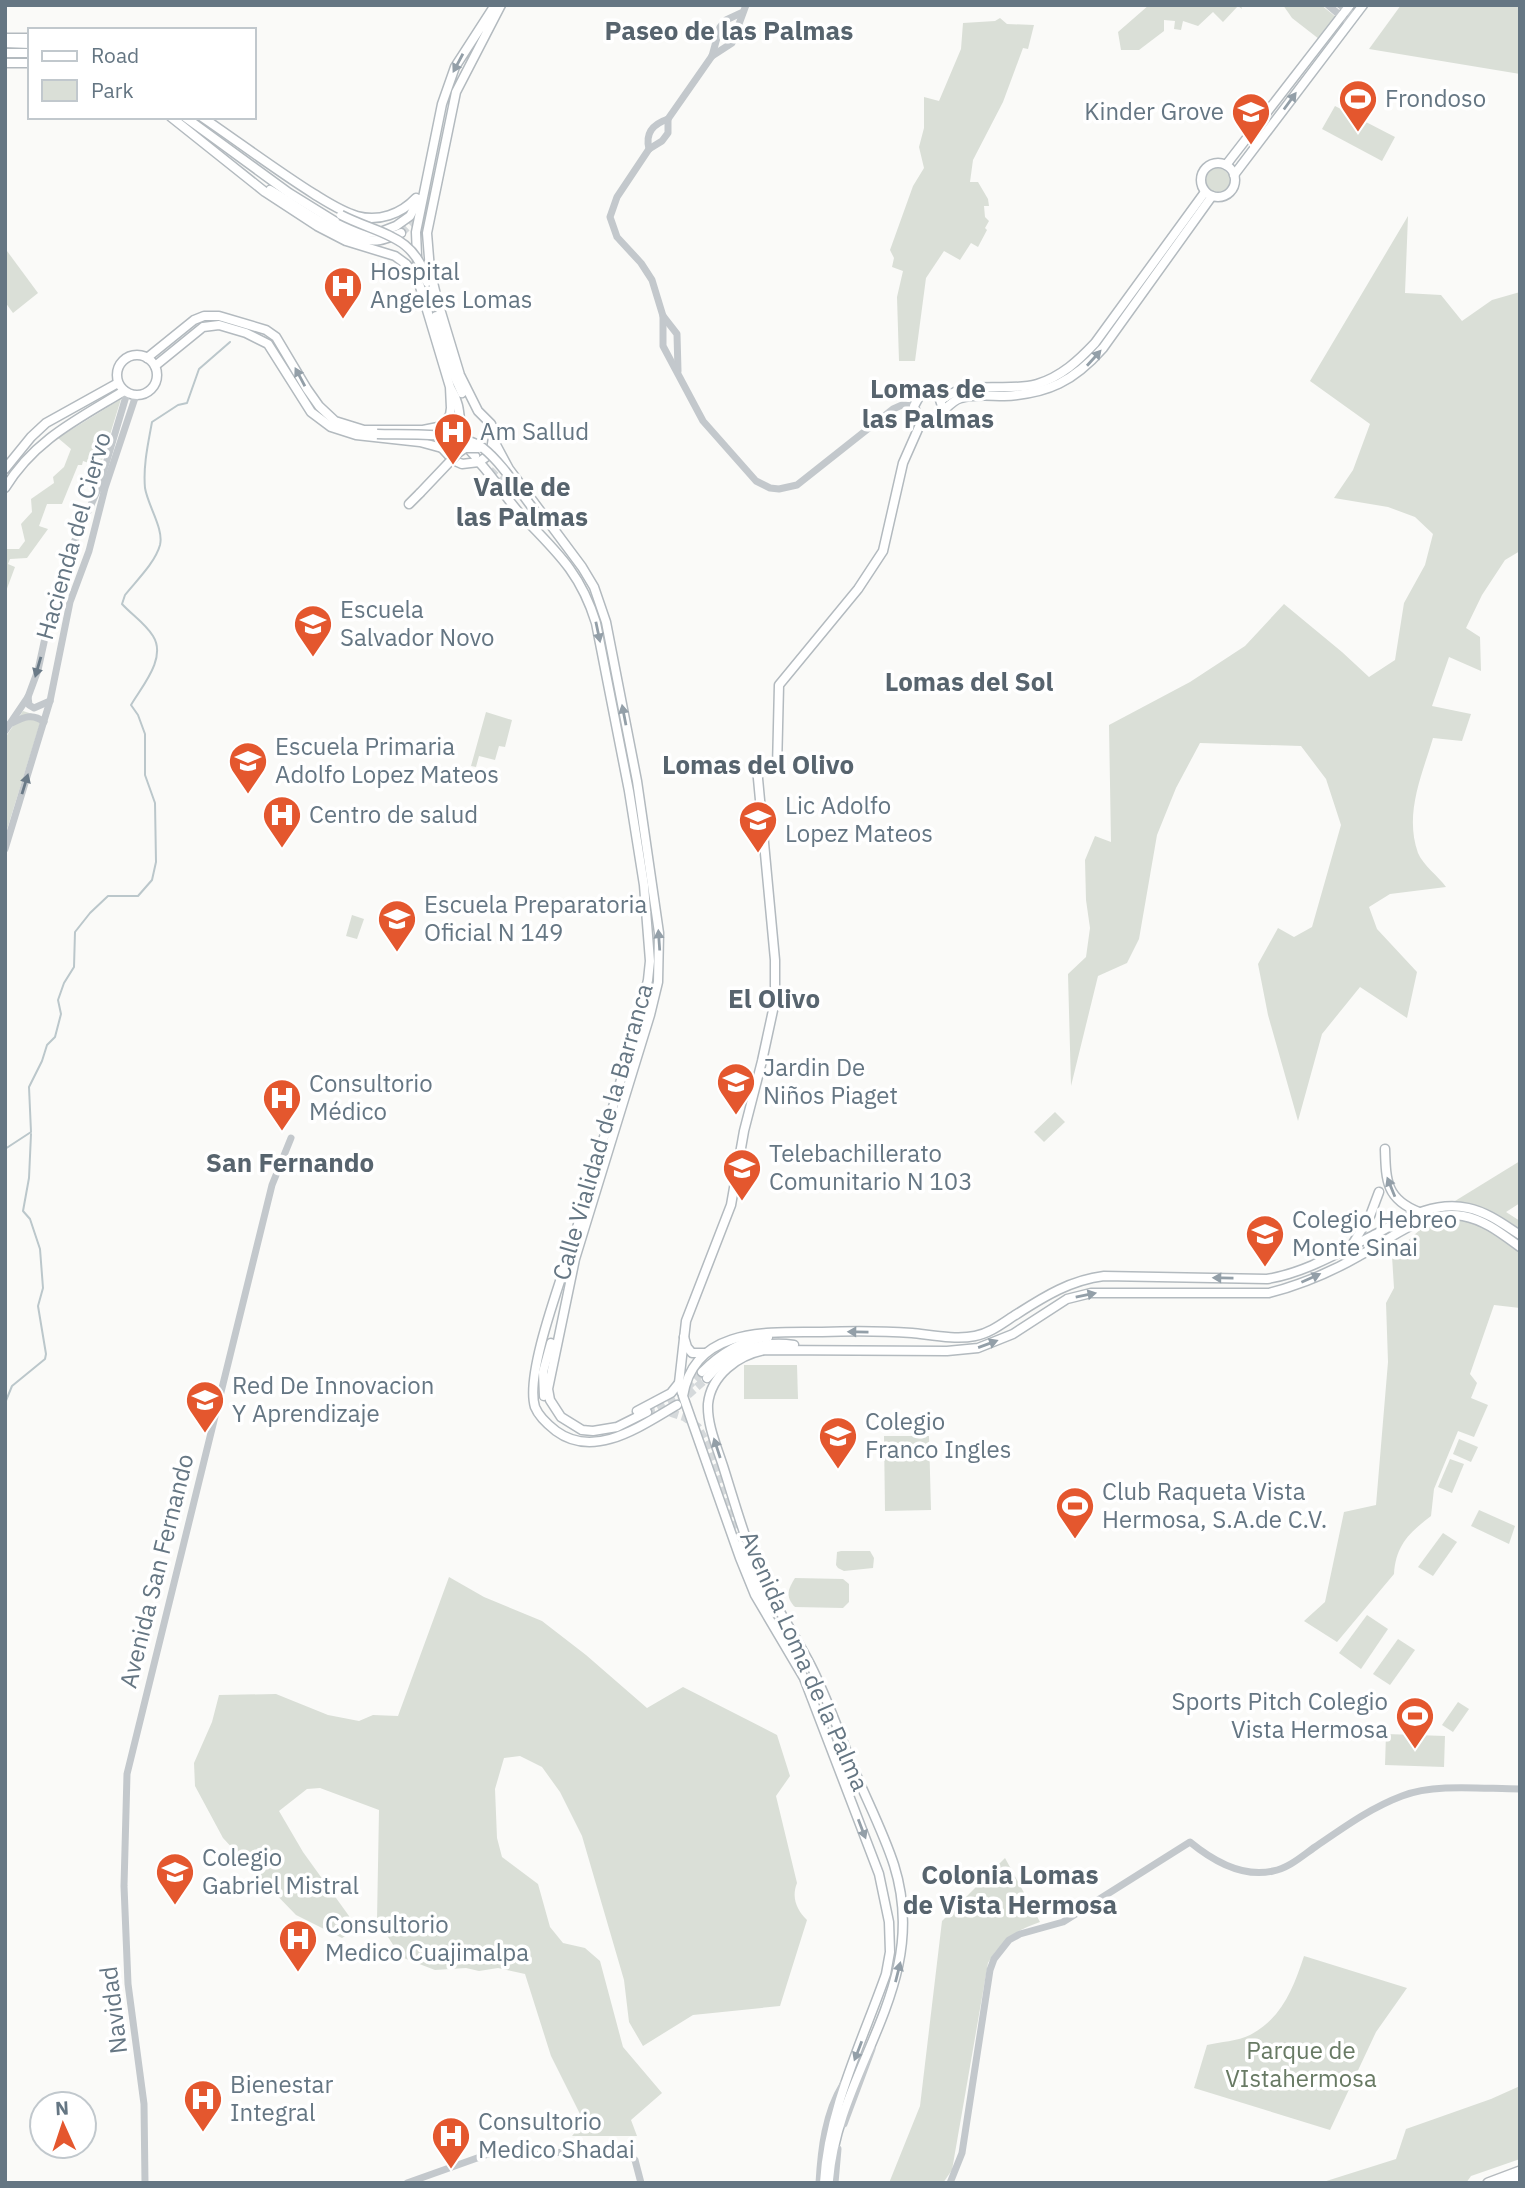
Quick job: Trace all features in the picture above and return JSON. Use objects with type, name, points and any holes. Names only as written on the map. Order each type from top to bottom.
[{"type":"main road","points":[[478,411],[467,401],[457,384],[423,281],[416,243],[442,104],[455,67],[495,5]]},
{"type":"main road","name":"Calle Vialidad de la Barranca","points":[[501,5],[455,99],[427,233],[430,271],[463,383],[478,411],[491,424],[494,441],[509,470],[594,587],[606,622],[645,833],[659,933],[658,982],[650,1015],[575,1259],[562,1312]]},
{"type":"main road","points":[[1234,175],[1363,5]]},
{"type":"main road","points":[[1226,165],[1345,9]]},
{"type":"main road","points":[[5,38],[28,38]]},
{"type":"main road","points":[[5,43],[28,44]]},
{"type":"main road","points":[[5,53],[28,53]]},
{"type":"main road","points":[[5,63],[28,63]]},
{"type":"main road","points":[[188,119],[235,155],[339,224],[360,232],[378,233],[396,226],[410,216],[427,191],[446,121],[455,99]]},
{"type":"main road","points":[[174,119],[265,192],[317,226],[346,241],[395,256],[423,281]]},
{"type":"main road","points":[[205,119],[289,178],[355,216],[384,217],[410,205],[427,191]]},
{"type":"main road","points":[[226,135],[264,168]]},
{"type":"main road","points":[[235,155],[264,168],[341,215],[405,244],[418,256],[450,387],[450,415],[443,426],[442,448]]},
{"type":"main road","points":[[1216,163],[1226,165],[1234,175],[1231,191],[1219,197],[1209,194],[1200,179],[1206,167],[1216,163]]},
{"type":"main road","points":[[247,176],[343,233],[361,240],[380,241],[401,233]]},
{"type":"main road","points":[[942,405],[933,394],[927,393],[919,396],[914,406],[915,413],[922,420],[930,422],[936,419],[950,393],[962,389],[1038,384],[1067,370],[1095,343],[1209,194]]},
{"type":"main road","points":[[416,243],[420,237],[427,239],[428,243]]},
{"type":"main road","points":[[146,358],[194,320],[204,316],[219,316],[266,330],[276,337],[319,406],[335,421],[377,434],[458,438],[482,448],[535,511],[546,519]]},
{"type":"main road","points":[[155,366],[203,327],[219,325],[259,338],[268,344],[312,412],[331,427],[356,435],[420,442],[442,448],[453,460],[462,464],[486,457],[494,441]]},
{"type":"main road","points":[[5,488],[23,463],[46,440],[129,393],[144,394],[153,386],[157,375],[155,366],[146,358],[135,355],[124,360],[117,370],[118,383],[129,393]]},
{"type":"main road","points":[[5,469],[31,437],[54,419],[118,383]]},
{"type":"main road","name":"Calle Vialidad de la Barranca","points":[[450,387],[459,407],[463,442],[522,516],[559,555],[583,588],[596,623],[636,831],[650,961],[649,979],[640,1014],[533,1378],[535,1408],[545,1423],[563,1436],[583,1442],[607,1440],[628,1433],[659,1412]]},
{"type":"main road","name":"Avenida Loma de la Palma","points":[[843,2104],[850,2071],[886,1974],[890,1952],[888,1913],[879,1874],[804,1678],[782,1632],[755,1595],[716,1494],[679,1383],[680,1359],[689,1310],[731,1205],[744,1131],[775,1001],[775,960],[757,768],[777,769],[778,699],[779,685],[783,677],[858,589],[883,551],[902,463],[922,420]]},
{"type":"main road","points":[[365,430],[423,430],[443,426]]},
{"type":"main road","points":[[420,442],[425,436],[423,430]]},
{"type":"main road","points":[[409,504],[465,448],[482,448]]},
{"type":"main road","points":[[487,471],[492,460],[502,457]]},
{"type":"main road","points":[[504,484],[519,504],[522,516]]},
{"type":"main road","points":[[559,555],[568,549]]},
{"type":"main road","points":[[1385,1149],[1389,1189],[1398,1202],[1419,1212]]},
{"type":"main road","points":[[1351,1247],[1370,1216],[1379,1192]]},
{"type":"main road","points":[[683,1334],[692,1353],[702,1354],[742,1336],[809,1332],[974,1336],[998,1327],[1051,1294],[1087,1278],[1284,1277],[1419,1212],[1447,1206],[1466,1207],[1484,1213],[1520,1235]]},
{"type":"main road","name":"Avenida Loma de la Palma","points":[[843,2104],[895,1982],[902,1952],[900,1892],[894,1864],[831,1712],[811,1666],[767,1588],[730,1489],[708,1414],[717,1380],[731,1365],[755,1352],[808,1349],[947,1351],[978,1348],[1013,1335],[1068,1299],[1106,1292],[1269,1293],[1315,1277],[1358,1257],[1412,1226],[1435,1217],[1462,1216],[1479,1221],[1520,1247]]},
{"type":"main road","points":[[1248,1293],[1254,1285],[1250,1279]]},
{"type":"main road","points":[[1267,1279],[1264,1285],[1269,1293]]},
{"type":"main road","points":[[1051,1294],[1052,1301],[1057,1305]]},
{"type":"main road","points":[[562,1312],[561,1340],[552,1390],[561,1410],[569,1418],[590,1427],[606,1426],[671,1393],[679,1383]]},
{"type":"main road","points":[[562,1312],[548,1389],[550,1400],[561,1417],[582,1430],[593,1432],[617,1427],[647,1412]]},
{"type":"main road","points":[[562,1312],[545,1362],[542,1383],[545,1399],[560,1423],[578,1434],[596,1436],[621,1430],[677,1405]]},
{"type":"main road","points":[[808,1349],[784,1343],[754,1346],[704,1375],[722,1355],[740,1345],[762,1338],[809,1332]]},
{"type":"main road","points":[[680,1359],[688,1362],[702,1357],[714,1348]]},
{"type":"main road","points":[[683,1396],[689,1375],[702,1357]]},
{"type":"main road","points":[[659,1412],[670,1412]]},
{"type":"main road","points":[[716,1494],[730,1489]]},
{"type":"main road","points":[[738,1541],[782,1632],[831,1712]]},
{"type":"main road","points":[[880,1992],[882,2000],[888,2000]]},
{"type":"main road","points":[[824,2183],[843,2104]]},
{"type":"main road","points":[[1488,2183],[1520,2171]]},
{"type":"main road","points":[[1506,2183],[1520,2178]]},
{"type":"street","points":[[712,56],[732,43],[746,5]]},
{"type":"street","points":[[1328,5],[1345,9],[1352,15],[1343,26],[1344,30]]},
{"type":"street","points":[[678,372],[679,342],[663,316],[652,280],[617,237],[610,217],[617,197],[649,149],[662,141],[668,133],[668,119],[712,56],[720,27],[726,20],[741,13]]},
{"type":"street","points":[[649,149],[647,140],[652,128],[668,119]]},
{"type":"street","points":[[663,316],[663,345],[691,402],[703,421],[755,481],[769,488],[797,485],[893,409],[902,405],[914,406]]},
{"type":"street","points":[[662,330],[667,326],[672,328]]},
{"type":"street","points":[[669,357],[678,355]]},
{"type":"street","name":"Hacienda del Ciervo","points":[[7,727],[27,697],[38,670],[53,601],[99,487],[129,393]]},
{"type":"street","name":"Hacienda del Ciervo","points":[[5,849],[50,701],[70,602],[95,529],[129,393]]},
{"type":"street","points":[[54,419],[62,429]]},
{"type":"street","points":[[83,524],[95,529]]},
{"type":"street","points":[[27,697],[29,705],[34,708],[50,701]]},
{"type":"street","points":[[7,727],[30,716],[39,717],[44,722]]},
{"type":"street","name":"Avenida San Fernando","points":[[124,1833],[127,1774],[137,1729],[225,1384],[272,1185],[291,1139]]},
{"type":"street","points":[[950,2183],[962,2153],[989,1970],[993,1959],[1009,1940],[1020,1934],[1063,1922],[1190,1842],[1218,1863],[1253,1872],[1267,1872],[1287,1866],[1362,1816],[1404,1795],[1432,1790],[1520,1789]]},
{"type":"street","name":"Navidad","points":[[124,1833],[128,1984],[144,2104],[145,2183]]},
{"type":"street","name":"Avenida Loma de la Palma","points":[[835,2183],[843,2128],[869,2060],[874,2036]]},
{"type":"street","name":"Avenida Loma de la Palma","points":[[824,2183],[821,2157],[831,2109],[850,2071]]},
{"type":"street","points":[[407,2183],[494,2152],[626,2153],[635,2160],[641,2183]]},
{"type":"green space","points":[[1149,5],[1241,5],[1242,9],[1238,6],[1223,22],[1213,12],[1198,26],[1183,21],[1181,30],[1174,29],[1175,21],[1164,20],[1164,31],[1139,50],[1121,50],[1118,32]]},
{"type":"green space","points":[[1283,5],[1321,5],[1336,17],[1319,39],[1292,18]]},
{"type":"green space","points":[[1401,5],[1520,5],[1520,74],[1369,49]]},
{"type":"green space","points":[[1000,18],[1007,24],[1034,25],[1028,49],[1023,48],[1003,102],[973,160],[970,182],[978,182],[988,199],[989,206],[984,206],[985,217],[989,221],[985,228],[987,230],[978,247],[971,243],[960,260],[944,251],[926,278],[915,361],[899,361],[897,297],[903,271],[892,267],[894,258],[890,250],[913,186],[924,168],[919,147],[924,128],[924,97],[939,101],[961,49],[963,23],[995,21]]},
{"type":"green space","name":"Frondoso","points":[[1335,106],[1395,137],[1382,161],[1322,129]]},
{"type":"green space","points":[[1217,168],[1226,172],[1230,181],[1226,190],[1217,194],[1208,190],[1204,181],[1208,172]]},
{"type":"green space","points":[[1408,216],[1405,293],[1441,295],[1462,321],[1492,300],[1520,292],[1520,551],[1505,560],[1482,595],[1466,628],[1480,637],[1481,671],[1449,657],[1432,706],[1471,714],[1462,741],[1433,738],[1416,795],[1413,824],[1418,853],[1446,887],[1390,894],[1369,907],[1377,929],[1417,972],[1407,1018],[1360,987],[1322,1034],[1298,1121],[1268,1015],[1258,964],[1278,928],[1294,937],[1312,927],[1341,825],[1326,779],[1301,746],[1200,743],[1176,788],[1157,835],[1139,939],[1127,963],[1098,976],[1071,1086],[1068,974],[1086,957],[1090,928],[1085,860],[1095,836],[1111,842],[1109,725],[1190,682],[1245,646],[1284,604],[1369,677],[1395,660],[1404,603],[1425,565],[1433,534],[1415,517],[1388,507],[1334,498],[1353,470],[1370,424],[1310,381]]},
{"type":"green space","points":[[7,251],[38,293],[13,313],[5,302]]},
{"type":"green space","points":[[121,399],[100,467],[83,461],[82,465],[78,465],[62,504],[47,504],[39,526],[48,529],[27,558],[10,559],[8,564],[15,567],[5,594],[5,549],[19,549],[25,541],[21,524],[32,512],[31,499],[54,483],[53,477],[64,467],[71,449],[58,438]]},
{"type":"green space","points":[[23,711],[42,717],[5,836],[5,738]]},
{"type":"green space","points":[[486,712],[512,720],[505,747],[499,746],[495,760],[479,756],[476,767],[471,766]]},
{"type":"green space","points":[[352,915],[364,919],[357,939],[346,936]]},
{"type":"green space","points":[[1055,1112],[1065,1122],[1044,1142],[1034,1132]]},
{"type":"green space","points":[[1520,1161],[1520,1203],[1506,1212],[1520,1221],[1520,1308],[1494,1305],[1470,1374],[1477,1383],[1471,1398],[1488,1405],[1474,1437],[1458,1431],[1434,1489],[1431,1516],[1405,1540],[1395,1564],[1394,1574],[1337,1642],[1304,1621],[1325,1602],[1344,1512],[1376,1505],[1388,1362],[1386,1303],[1394,1288],[1392,1256],[1455,1201]]},
{"type":"green space","points":[[744,1365],[797,1365],[798,1399],[744,1399]]},
{"type":"green space","points":[[884,1436],[929,1436],[931,1510],[885,1511]]},
{"type":"green space","points":[[1459,1439],[1478,1447],[1471,1462],[1453,1454]]},
{"type":"green space","points":[[1450,1459],[1464,1464],[1452,1493],[1438,1487]]},
{"type":"green space","points":[[1479,1510],[1515,1526],[1509,1544],[1471,1526]]},
{"type":"green space","points":[[1443,1533],[1457,1542],[1433,1576],[1418,1567]]},
{"type":"green space","points":[[870,1551],[874,1558],[873,1568],[844,1571],[838,1568],[837,1552]]},
{"type":"green space","points":[[449,1577],[484,1597],[542,1621],[647,1708],[683,1687],[777,1735],[790,1776],[776,1796],[797,1883],[796,1903],[807,1920],[780,2006],[693,2015],[643,2046],[629,2022],[624,1980],[582,1836],[560,1792],[542,1767],[520,1756],[504,1758],[495,1789],[497,1838],[502,1857],[538,1884],[550,1927],[563,1943],[585,1948],[600,1961],[623,2047],[662,2093],[631,2120],[637,2136],[572,2136],[584,2122],[551,2056],[525,1974],[498,1968],[479,1971],[466,1968],[435,1970],[401,1957],[377,1920],[379,1810],[320,1788],[307,1789],[279,1811],[303,1852],[349,1916],[352,1932],[342,1938],[296,1915],[263,1881],[223,1838],[195,1786],[194,1763],[212,1722],[219,1695],[276,1694],[328,1715],[359,1721],[373,1715],[398,1716]]},
{"type":"green space","points":[[795,1578],[843,1579],[849,1584],[849,1602],[843,1608],[795,1607],[789,1593]]},
{"type":"green space","points":[[1367,1615],[1388,1629],[1361,1669],[1339,1653]]},
{"type":"green space","points":[[1398,1639],[1415,1650],[1390,1685],[1373,1674]]},
{"type":"green space","points":[[1458,1702],[1469,1709],[1453,1732],[1442,1725]]},
{"type":"green space","name":"Sports Pitch Colegio Vista Hermosa","points":[[1386,1734],[1445,1736],[1444,1767],[1385,1765]]},
{"type":"green space","points":[[1005,1858],[1040,1922],[1010,1937],[988,1963],[952,2170],[943,2183],[889,2183],[920,2106],[942,1921]]},
{"type":"green space","name":"Parque de VIstahermosa","points":[[1304,1956],[1407,1988],[1376,2032],[1330,2130],[1194,2088],[1207,2045],[1245,2037],[1270,2020],[1291,1991]]},
{"type":"green space","points":[[1520,2086],[1520,2159],[1471,2176],[1466,2183],[1320,2183],[1396,2159],[1406,2129]]},
{"type":"waterway","points":[[5,1149],[31,1132],[29,1087],[47,1045],[55,1037],[61,1014],[58,1000],[74,967],[75,932],[108,896],[138,896],[152,880],[156,862],[155,803],[145,775],[145,734],[131,705],[151,672],[157,645],[146,627],[122,604],[125,595],[158,552],[161,539],[145,488],[145,463],[152,422],[178,405],[187,403],[199,369],[230,342]]},
{"type":"waterway","points":[[5,1403],[12,1386],[45,1359],[46,1354],[38,1306],[43,1288],[40,1249],[30,1219],[23,1211],[29,1178],[31,1134]]},
{"type":"tunnel","points":[[401,233],[422,213],[431,191]]},
{"type":"tunnel","points":[[490,470],[504,484]]},
{"type":"tunnel","points":[[658,1409],[677,1398],[702,1372]]},
{"type":"tunnel","points":[[679,1403],[707,1378]]},
{"type":"tunnel","points":[[647,1412],[662,1410],[684,1417],[698,1427],[707,1444],[746,1551]]},
{"type":"tunnel","points":[[773,1606],[786,1631]]},
{"type":"place","name":"Frondoso","points":[[1358,133]]},
{"type":"place","name":"Kinder Grove","points":[[1251,146]]},
{"type":"place","name":"Hospital Angeles Lomas","points":[[343,320]]},
{"type":"place","name":"Am Sallud","points":[[453,466]]},
{"type":"place","name":"Escuela Salvador Novo","points":[[313,658]]},
{"type":"place","name":"Escuela Primaria Adolfo Lopez Mateos","points":[[248,795]]},
{"type":"place","name":"Centro de salud","points":[[282,849]]},
{"type":"place","name":"Lic Adolfo Lopez Mateos","points":[[758,854]]},
{"type":"place","name":"Escuela Preparatoria Oficial N 149","points":[[397,953]]},
{"type":"place","name":"Jardin De Niños Piaget","points":[[736,1116]]},
{"type":"place","name":"Consultorio Médico","points":[[282,1132]]},
{"type":"place","name":"Telebachillerato Comunitario N 103","points":[[742,1202]]},
{"type":"place","name":"Colegio Hebreo Monte Sinai","points":[[1265,1268]]},
{"type":"place","name":"Red De Innovacion Y Aprendizaje","points":[[205,1434]]},
{"type":"place","name":"Colegio Franco Ingles","points":[[838,1470]]},
{"type":"place","name":"Club Raqueta Vista Hermosa, S.A.de C.V.","points":[[1075,1540]]},
{"type":"place","name":"Sports Pitch Colegio Vista Hermosa","points":[[1415,1750]]},
{"type":"place","name":"Colegio Gabriel Mistral","points":[[175,1906]]},
{"type":"place","name":"Consultorio Medico Cuajimalpa","points":[[298,1973]]},
{"type":"place","name":"Bienestar Integral","points":[[203,2133]]},
{"type":"place","name":"Consultorio Medico Shadai","points":[[451,2170]]},
{"type":"district","name":"Paseo de las Palmas","points":[[729,31]]},
{"type":"district","name":"Lomas de las Palmas","points":[[928,404]]},
{"type":"district","name":"Valle de las Palmas","points":[[522,502]]},
{"type":"district","name":"Lomas del Sol","points":[[969,682]]},
{"type":"district","name":"Lomas del Olivo","points":[[758,765]]},
{"type":"district","name":"El Olivo","points":[[774,999]]},
{"type":"district","name":"San Fernando","points":[[290,1163]]},
{"type":"district","name":"Colonia Lomas de Vista Hermosa","points":[[1010,1890]]}]
